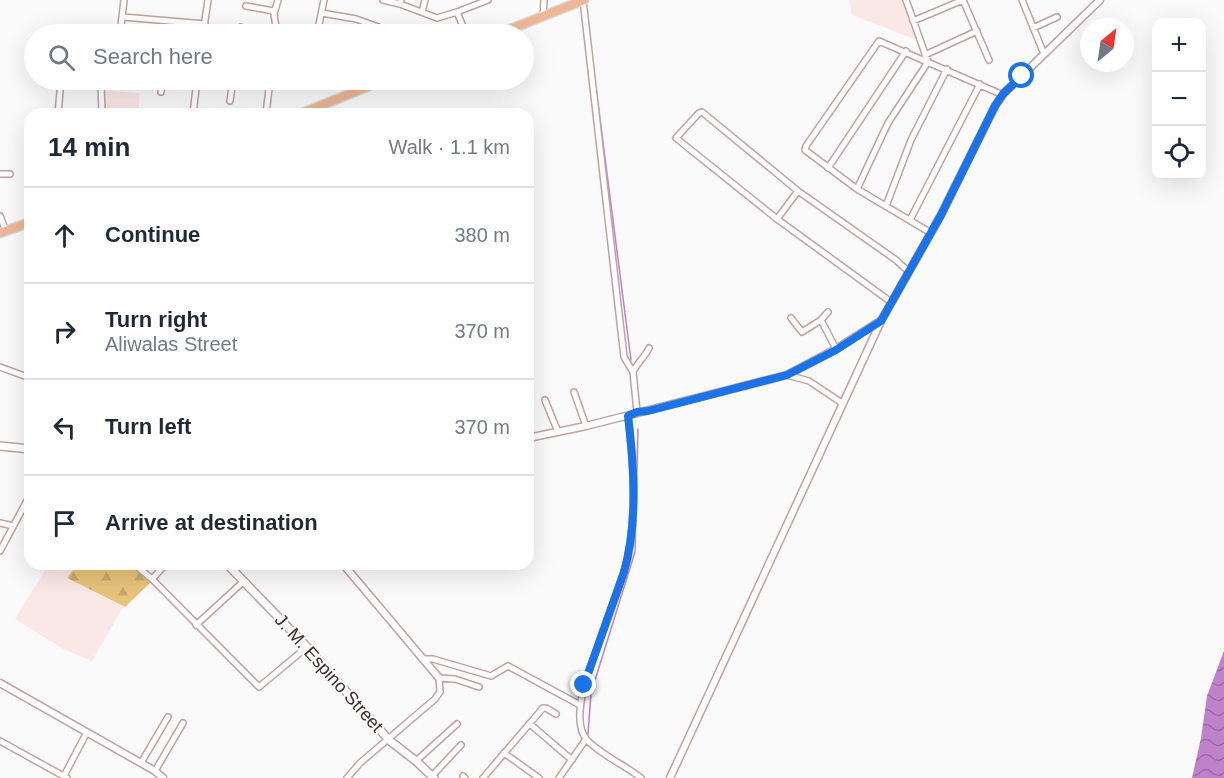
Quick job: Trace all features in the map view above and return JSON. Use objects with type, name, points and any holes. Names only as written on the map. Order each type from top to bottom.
[{"type":"highway","points":[[522,24],[584,0]]},
{"type":"highway","points":[[315,108],[359,90]]},
{"type":"highway","points":[[3,232],[24,224]]},
{"type":"main road","points":[[0,446],[24,448]]},
{"type":"main road","name":"J. M. Espino Street","points":[[233,570],[307,647],[389,740],[433,777]]},
{"type":"street","points":[[122,24],[124,0]]},
{"type":"street","points":[[123,17],[205,24],[208,0]]},
{"type":"street","points":[[276,24],[274,12],[278,0]]},
{"type":"street","points":[[319,24],[324,0]]},
{"type":"street","points":[[383,0],[400,2],[437,18],[488,0]]},
{"type":"street","points":[[422,12],[425,0]]},
{"type":"street","points":[[543,15],[544,0]]},
{"type":"street","points":[[584,0],[617,260],[624,357],[633,372],[637,412]]},
{"type":"street","points":[[906,0],[928,62]]},
{"type":"street","points":[[913,21],[963,0],[988,60]]},
{"type":"street","points":[[1022,0],[1044,54]]},
{"type":"street","points":[[670,778],[881,321],[931,233],[980,135],[1003,94],[1100,0]]},
{"type":"street","points":[[246,6],[274,12]]},
{"type":"street","points":[[457,12],[462,24]]},
{"type":"street","points":[[322,13],[370,24]]},
{"type":"street","points":[[1033,28],[1057,17]]},
{"type":"street","points":[[925,55],[976,31]]},
{"type":"street","points":[[931,233],[857,189],[805,150],[806,146],[879,41],[1003,94]]},
{"type":"street","points":[[828,168],[906,51]]},
{"type":"street","points":[[857,189],[888,123],[928,62]]},
{"type":"street","points":[[886,206],[911,140],[947,69]]},
{"type":"street","points":[[910,220],[981,84]]},
{"type":"street","points":[[59,108],[60,90]]},
{"type":"street","points":[[101,90],[102,108]]},
{"type":"street","points":[[194,108],[196,90]]},
{"type":"street","points":[[230,101],[232,90]]},
{"type":"street","points":[[267,108],[269,90]]},
{"type":"street","points":[[891,302],[777,219],[676,138],[699,112],[702,112],[798,191],[896,260],[909,272]]},
{"type":"street","points":[[0,174],[10,174]]},
{"type":"street","points":[[777,219],[798,191]]},
{"type":"street","points":[[0,216],[3,232]]},
{"type":"street","points":[[791,318],[802,332],[828,312]]},
{"type":"street","points":[[820,320],[836,350]]},
{"type":"street","points":[[534,437],[628,416],[787,375],[836,350],[881,321]]},
{"type":"street","points":[[633,372],[649,348]]},
{"type":"street","points":[[0,367],[24,376]]},
{"type":"street","points":[[787,375],[809,381],[842,403]]},
{"type":"street","points":[[574,392],[586,426]]},
{"type":"street","points":[[544,400],[558,432]]},
{"type":"street","points":[[628,416],[633,493],[629,555],[584,685],[580,720],[586,739],[641,778]]},
{"type":"street","points":[[0,551],[24,506]]},
{"type":"street","points":[[0,523],[13,526]]},
{"type":"street","points":[[141,570],[259,687],[307,647]]},
{"type":"street","points":[[152,579],[160,570]]},
{"type":"street","points":[[346,778],[440,692],[439,678],[349,570]]},
{"type":"street","points":[[196,625],[244,581]]},
{"type":"street","points":[[424,659],[433,659],[490,676],[508,666],[580,705]]},
{"type":"street","points":[[439,678],[455,678],[479,687]]},
{"type":"street","points":[[0,683],[141,763],[162,778]]},
{"type":"street","points":[[483,778],[545,707],[556,714]]},
{"type":"street","points":[[141,763],[168,717]]},
{"type":"street","points":[[154,771],[183,723]]},
{"type":"street","points":[[416,761],[457,724]]},
{"type":"street","points":[[530,724],[572,760]]},
{"type":"street","points":[[0,741],[66,777],[87,732]]},
{"type":"street","points":[[559,778],[586,739]]},
{"type":"street","points":[[433,777],[461,745]]},
{"type":"street","points":[[504,753],[538,778]]},
{"type":"shaded area","points":[[849,0],[902,0],[917,40],[852,15]]},
{"type":"shaded area","points":[[104,90],[139,93],[139,108],[103,108]]},
{"type":"shaded area","points":[[45,570],[73,570],[67,578],[123,607],[92,661],[63,649],[15,619]]},
{"type":"green space","points":[[73,570],[138,570],[152,581],[125,607],[67,578]]},
{"type":"water","points":[[1224,651],[1224,778],[1192,778],[1207,696]]},
{"type":"waterway","points":[[596,88],[631,360]]},
{"type":"waterway","points":[[588,734],[591,693],[635,552],[638,429]]},
{"type":"route","points":[[584,685],[629,555],[633,493],[628,416],[787,375],[836,350],[881,321],[941,215],[995,106],[1003,94],[1022,76]]}]
